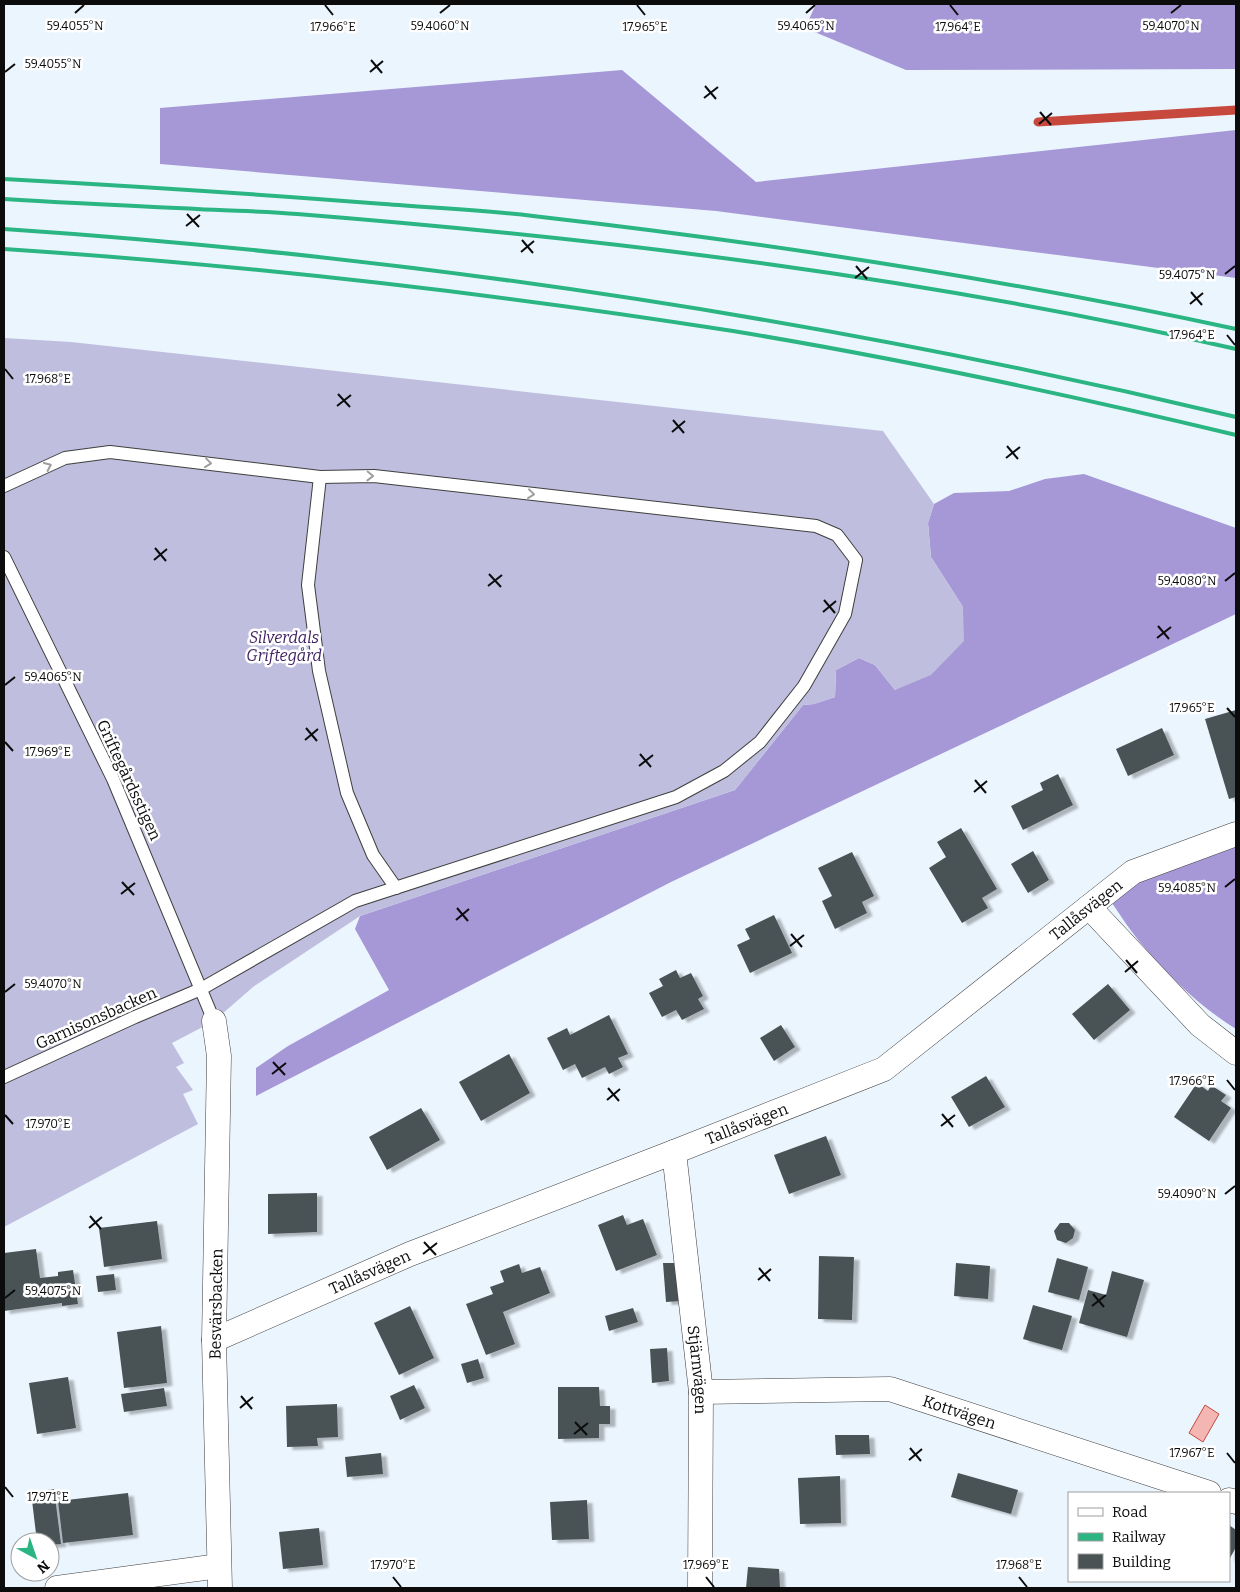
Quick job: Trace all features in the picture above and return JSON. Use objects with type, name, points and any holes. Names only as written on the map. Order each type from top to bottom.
[{"type":"street","name":"Tallåsvägen","points":[[214,1340],[410,1254],[884,1069],[1133,872],[1236,834]]},
{"type":"street","points":[[1089,907],[1200,1025],[1236,1053]]},
{"type":"street","name":"Besvärsbacken","points":[[214,1021],[219,1056],[214,1340],[219,1577]]},
{"type":"street","name":"Stjärnvägen","points":[[674,1152],[701,1392],[700,1588]]},
{"type":"street","name":"Kottvägen","points":[[701,1392],[890,1389],[1206,1492]]},
{"type":"street","points":[[57,1588],[219,1577]]},
{"type":"lane","name":"Garnisonsbacken","points":[[4,486],[65,458],[110,452],[320,477],[374,476],[816,526],[837,535],[856,560],[845,614],[804,686],[760,742],[724,771],[676,797],[355,901],[201,989],[4,1077]]},
{"type":"lane","points":[[320,477],[308,585],[320,671],[347,792],[374,855],[396,888]]},
{"type":"lane","name":"Griftegårdsstigen","points":[[4,557],[113,778],[214,1021]]},
{"type":"shaded area","points":[[816,4],[1236,4],[1236,69],[906,70],[805,28]]},
{"type":"shaded area","points":[[622,70],[756,182],[1236,130],[1236,278],[716,211],[160,164],[160,108]]},
{"type":"shaded area","points":[[1084,474],[1236,528],[1236,614],[671,882],[256,1096],[256,1068],[288,1046],[389,990],[355,929],[360,916],[735,790],[803,705],[814,704],[835,697],[836,670],[859,658],[875,665],[895,690],[963,607],[931,557],[928,523],[934,504],[954,493],[1009,491],[1045,479]]},
{"type":"shaded area","points":[[1236,841],[1236,1029],[1196,1000],[1172,978],[1139,941],[1112,903],[1156,869]]},
{"type":"shaded area","points":[[1205,1405],[1219,1414],[1203,1442],[1189,1433]]},
{"type":"green space","name":"Silverdals Griftegård","points":[[4,338],[71,342],[883,431],[934,504],[928,523],[931,557],[963,607],[964,641],[931,675],[895,690],[875,665],[859,658],[836,670],[835,697],[814,704],[803,705],[735,790],[360,916],[253,987],[214,1021],[172,1043],[184,1063],[176,1067],[193,1090],[183,1094],[198,1124],[4,1227]]},
{"type":"building","points":[[1236,710],[1236,797],[1229,799],[1205,719]]},
{"type":"building","points":[[1162,728],[1174,755],[1128,776],[1116,749]]},
{"type":"building","points":[[1058,774],[1073,805],[1023,830],[1011,806],[1043,790],[1040,783]]},
{"type":"building","points":[[961,828],[997,889],[982,898],[988,908],[962,923],[929,868],[946,857],[937,842]]},
{"type":"building","points":[[1033,851],[1049,880],[1028,893],[1011,864]]},
{"type":"building","points":[[852,852],[874,896],[862,902],[867,913],[835,929],[822,901],[832,896],[818,868]]},
{"type":"building","points":[[774,915],[792,953],[750,973],[737,945],[750,939],[745,929]]},
{"type":"building","points":[[676,970],[680,978],[691,973],[703,996],[698,999],[704,1009],[682,1020],[676,1010],[662,1017],[649,993],[663,986],[659,979]]},
{"type":"building","points":[[1108,984],[1130,1010],[1094,1040],[1072,1014]]},
{"type":"building","points":[[609,1015],[628,1054],[618,1058],[623,1067],[609,1074],[605,1067],[582,1078],[575,1064],[563,1070],[547,1038],[567,1028],[570,1035]]},
{"type":"building","points":[[781,1025],[795,1047],[774,1061],[760,1038]]},
{"type":"building","points":[[509,1054],[530,1093],[481,1121],[459,1082]]},
{"type":"building","points":[[986,1076],[1005,1107],[969,1127],[951,1097]]},
{"type":"building","points":[[1197,1083],[1208,1091],[1211,1085],[1226,1095],[1221,1101],[1231,1108],[1209,1141],[1174,1117]]},
{"type":"building","points":[[421,1108],[440,1140],[387,1170],[369,1137]]},
{"type":"building","points":[[826,1136],[841,1175],[789,1194],[774,1155]]},
{"type":"building","points":[[317,1193],[317,1232],[268,1234],[268,1194]]},
{"type":"building","points":[[623,1215],[627,1225],[643,1219],[657,1255],[616,1271],[598,1225]]},
{"type":"building","points":[[157,1221],[162,1259],[104,1267],[99,1228]]},
{"type":"building","points":[[1060,1223],[1069,1223],[1075,1230],[1073,1238],[1066,1243],[1057,1240],[1054,1231]]},
{"type":"building","points":[[36,1249],[40,1278],[58,1276],[58,1272],[73,1270],[78,1304],[62,1306],[62,1303],[4,1311],[4,1253]]},
{"type":"building","points":[[819,1256],[854,1257],[852,1320],[818,1319]]},
{"type":"building","points":[[1057,1258],[1088,1267],[1079,1300],[1048,1292]]},
{"type":"building","points":[[663,1263],[679,1263],[681,1301],[666,1302]]},
{"type":"building","points":[[956,1263],[990,1266],[988,1299],[954,1296]]},
{"type":"building","points":[[519,1264],[522,1273],[540,1267],[550,1293],[503,1312],[515,1344],[486,1355],[466,1304],[493,1294],[490,1287],[504,1282],[500,1271]]},
{"type":"building","points":[[1112,1271],[1144,1280],[1127,1337],[1079,1323],[1088,1290],[1106,1295]]},
{"type":"building","points":[[114,1274],[116,1290],[98,1292],[96,1276]]},
{"type":"building","points":[[1033,1305],[1072,1316],[1062,1350],[1023,1339]]},
{"type":"building","points":[[410,1306],[434,1358],[399,1375],[374,1323]]},
{"type":"building","points":[[633,1308],[638,1322],[609,1331],[605,1316]]},
{"type":"building","points":[[161,1326],[167,1383],[124,1388],[117,1332]]},
{"type":"building","points":[[667,1348],[669,1381],[652,1383],[650,1349]]},
{"type":"building","points":[[478,1359],[484,1378],[467,1383],[461,1364]]},
{"type":"building","points":[[68,1377],[76,1428],[37,1434],[29,1383]]},
{"type":"building","points":[[414,1385],[425,1408],[400,1420],[390,1396]]},
{"type":"building","points":[[558,1387],[599,1387],[600,1406],[610,1406],[610,1424],[599,1424],[599,1438],[558,1439]]},
{"type":"building","points":[[164,1388],[167,1406],[124,1412],[121,1394]]},
{"type":"building","points":[[337,1404],[338,1437],[317,1438],[318,1446],[287,1447],[286,1406]]},
{"type":"building","points":[[835,1435],[869,1435],[870,1454],[836,1455]]},
{"type":"building","points":[[381,1453],[383,1474],[347,1477],[345,1457]]},
{"type":"building","points":[[958,1473],[1018,1490],[1011,1514],[951,1497]]},
{"type":"building","points":[[840,1476],[841,1523],[800,1524],[798,1478]]},
{"type":"building","points":[[54,1489],[59,1532],[36,1532],[31,1492]]},
{"type":"building","points":[[128,1493],[133,1535],[63,1543],[58,1501]]},
{"type":"building","points":[[587,1500],[589,1539],[552,1540],[550,1502]]},
{"type":"building","points":[[1230,1526],[1236,1530],[1236,1547],[1230,1558]]},
{"type":"building","points":[[319,1528],[323,1565],[283,1569],[279,1532]]},
{"type":"building","points":[[748,1567],[779,1569],[780,1588],[746,1588]]},
{"type":"waterway","points":[[1038,122],[1236,110]]},
{"type":"railway","points":[[4,179],[147,187],[515,214],[798,250],[974,278],[1236,329]]},
{"type":"railway","points":[[4,199],[285,213],[415,224],[651,249],[769,264],[1004,301],[1236,349]]},
{"type":"railway","points":[[4,229],[159,241],[315,257],[469,275],[624,297],[778,322],[931,351],[1084,382],[1236,417]]},
{"type":"railway","points":[[4,249],[278,272],[551,304],[642,317],[733,331],[923,366],[1048,392],[1236,435]]}]
